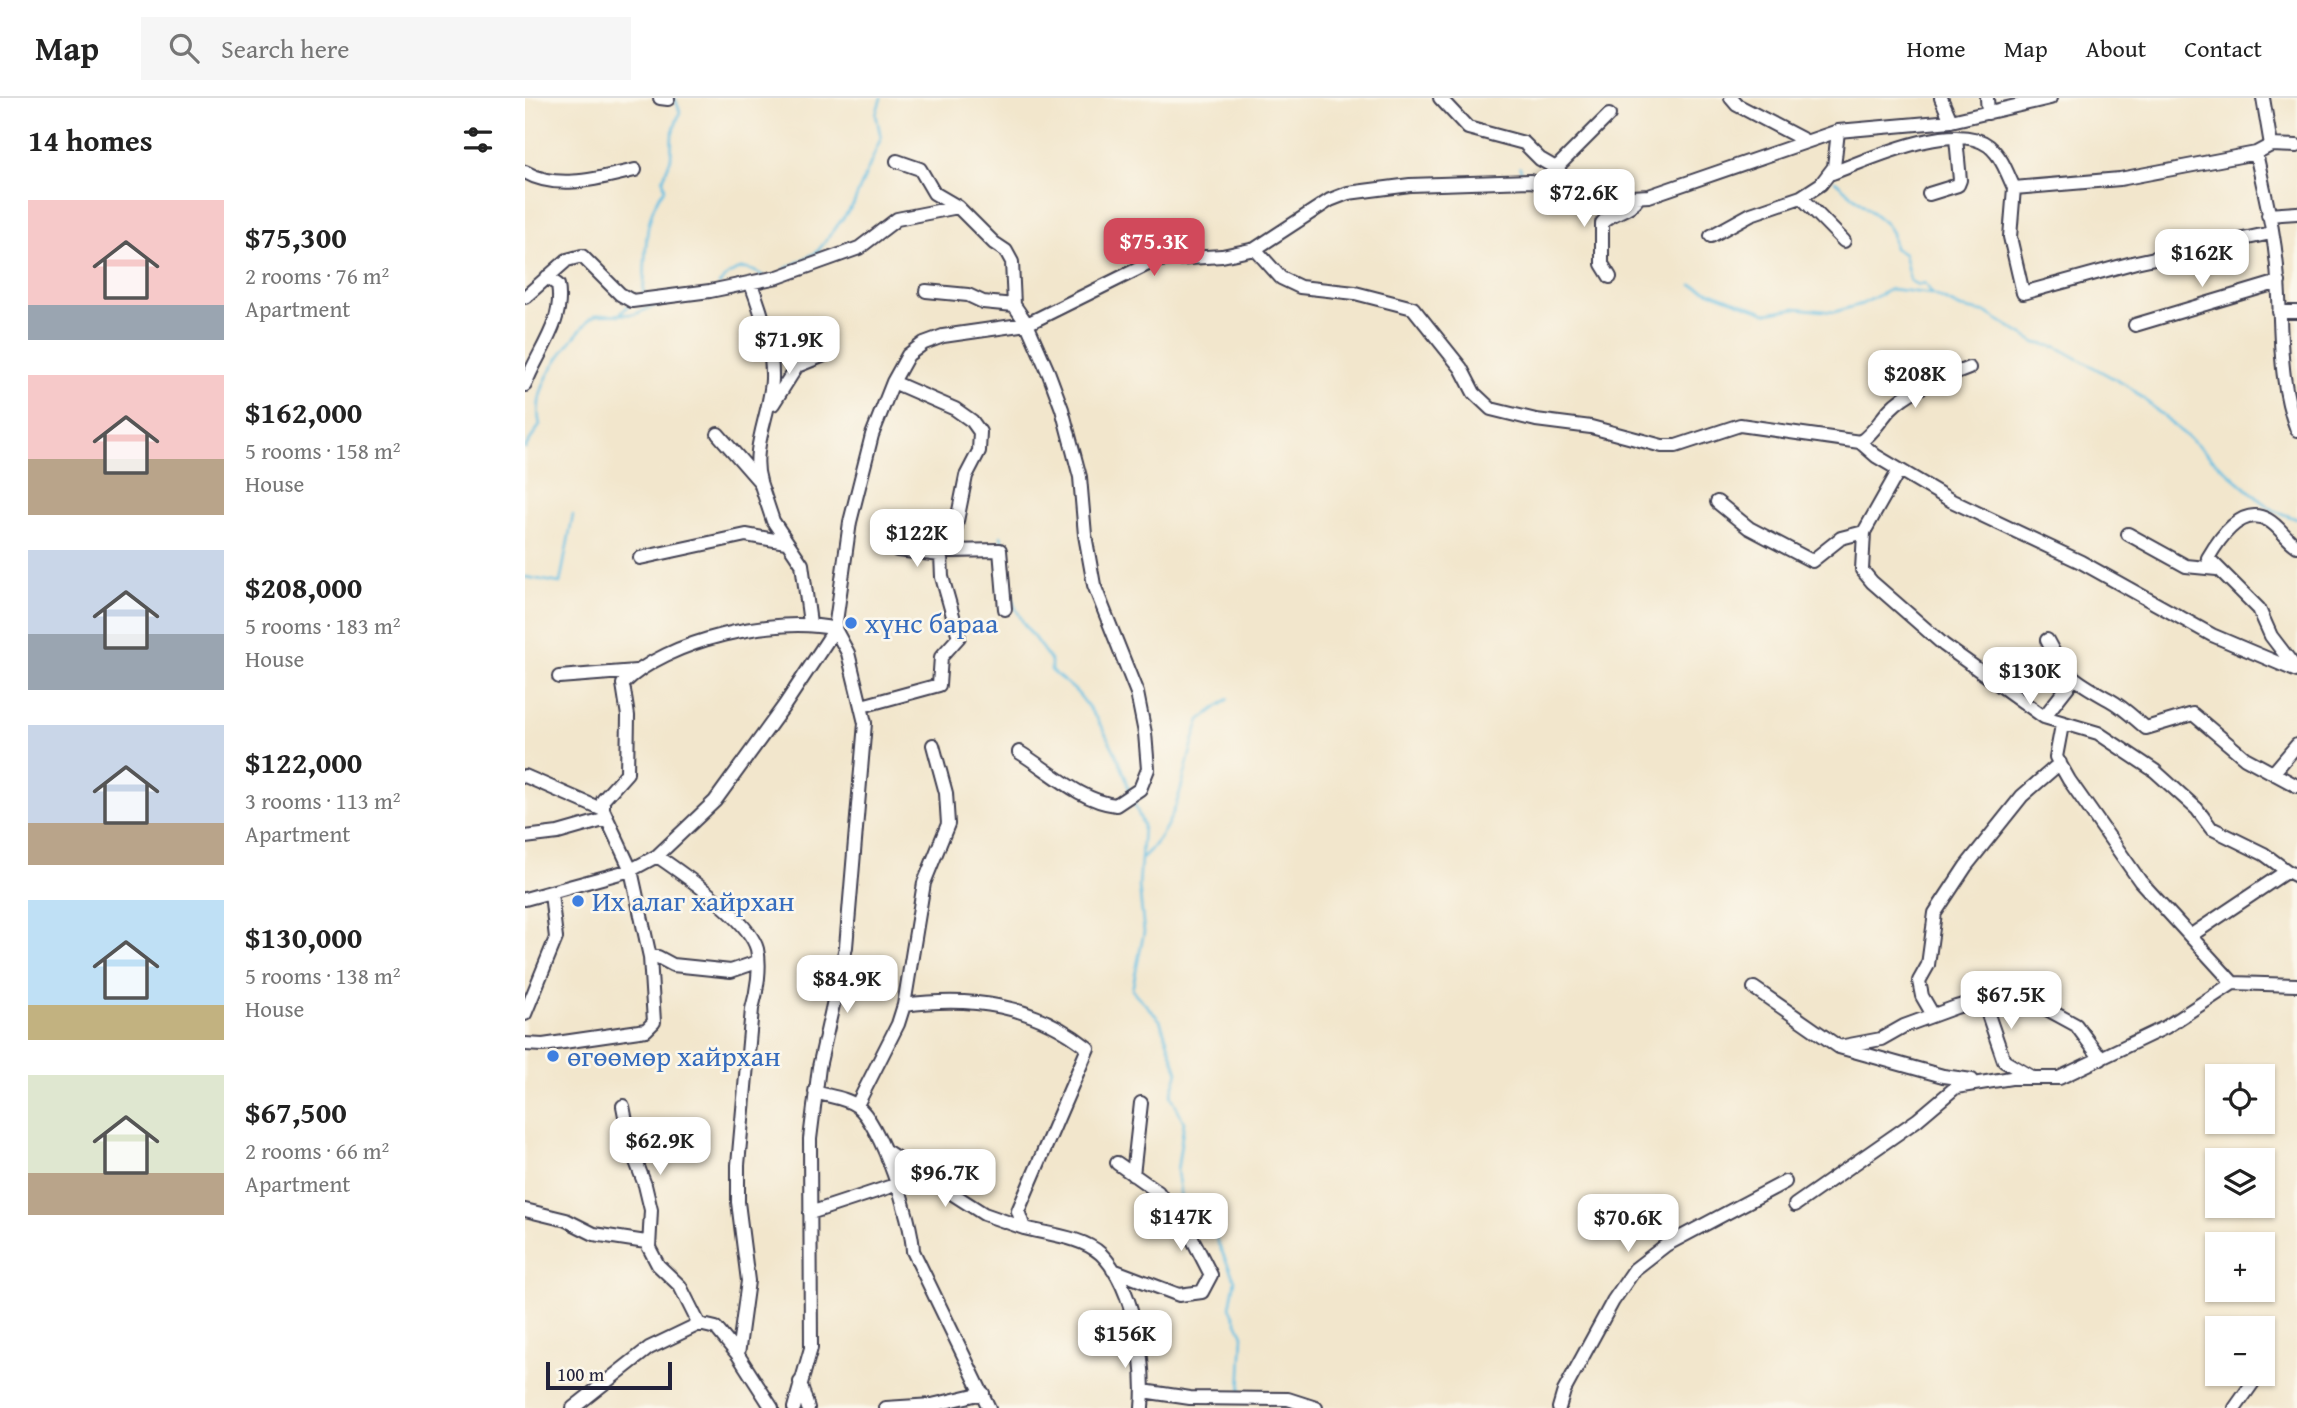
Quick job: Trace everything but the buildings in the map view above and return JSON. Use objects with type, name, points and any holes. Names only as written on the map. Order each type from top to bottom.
[{"type":"street","points":[[1440,98],[1468,128],[1517,139],[1540,159],[1557,167],[1567,187]]},
{"type":"street","points":[[1731,98],[1737,105],[1806,141]]},
{"type":"street","points":[[1941,98],[1951,121]]},
{"type":"street","points":[[1987,98],[1988,113]]},
{"type":"street","points":[[525,899],[631,870],[657,856],[715,801],[835,629],[850,522],[872,435],[893,382],[908,355],[923,343],[943,336],[1027,324],[1156,260],[1222,257],[1255,249],[1330,200],[1348,193],[1410,184],[1530,181],[1614,198],[1649,196],[1837,131],[1951,121],[1988,113],[2017,101],[2050,98]]},
{"type":"street","points":[[2263,98],[2271,145]]},
{"type":"street","points":[[1557,167],[1609,114]]},
{"type":"street","points":[[1922,125],[1925,141]]},
{"type":"street","points":[[1832,173],[1837,131]]},
{"type":"street","points":[[1929,194],[1958,185],[1960,180],[1956,138]]},
{"type":"street","points":[[1711,236],[1751,214],[1801,197],[1832,173],[1925,141],[1956,138],[1974,139],[1990,148],[1998,156],[2014,188],[2010,237],[2023,293],[2136,262],[2271,233]]},
{"type":"street","points":[[2014,188],[2120,179],[2256,153],[2271,145],[2297,146]]},
{"type":"street","points":[[2256,153],[2279,282],[2285,393],[2297,430]]},
{"type":"street","points":[[897,161],[920,169],[935,193],[958,207],[994,243],[1006,251],[1012,262],[1014,305],[1027,324],[1062,409],[1080,477],[1085,535],[1094,585],[1137,693],[1148,769],[1140,789],[1117,805],[1084,794],[1019,752]]},
{"type":"street","points":[[525,172],[557,182],[579,182],[635,170]]},
{"type":"street","points":[[1610,277],[1602,264],[1602,223],[1608,217],[1631,208],[1639,197]]},
{"type":"street","points":[[1801,197],[1844,241]]},
{"type":"street","points":[[525,297],[567,260],[582,256],[596,267],[620,294],[632,301],[751,284],[778,277],[859,247],[897,219],[958,207]]},
{"type":"street","points":[[2268,215],[2297,213]]},
{"type":"street","points":[[1255,249],[1281,278],[1300,287],[1355,293],[1413,309],[1461,368],[1474,393],[1492,409],[1536,420],[1591,427],[1662,446],[1676,446],[1740,425],[1860,442],[1899,470],[1952,501],[2081,562],[2212,635],[2297,671]]},
{"type":"street","points":[[525,385],[545,345],[561,299],[558,285],[547,277]]},
{"type":"street","points":[[2135,325],[2279,282]]},
{"type":"street","points":[[751,284],[771,354],[772,379],[758,457],[760,482],[773,521],[802,564],[810,623]]},
{"type":"street","points":[[926,291],[968,295],[983,302],[1014,305]]},
{"type":"street","points":[[2279,312],[2297,312]]},
{"type":"street","points":[[764,424],[792,371],[797,366],[823,356]]},
{"type":"street","points":[[1860,442],[1876,430],[1889,410],[1913,391],[1969,368]]},
{"type":"street","points":[[862,706],[939,685],[941,657],[960,637],[941,577],[944,553],[953,541],[966,476],[979,451],[980,432],[972,421],[955,409],[893,382]]},
{"type":"street","points":[[718,434],[760,482]]},
{"type":"street","points":[[1899,470],[1864,532],[1862,570],[1872,582],[1944,645],[2044,717],[2098,733],[2155,771],[2197,809],[2211,828],[2264,854],[2292,874],[2190,936]]},
{"type":"street","points":[[1717,502],[1749,528],[1812,562],[1841,538],[1864,532]]},
{"type":"street","points":[[2297,546],[2268,520],[2254,516],[2239,521],[2220,539],[2208,558],[2259,609],[2271,636],[2297,671]]},
{"type":"street","points":[[2128,534],[2186,566],[2217,569]]},
{"type":"street","points":[[641,558],[746,535],[786,542]]},
{"type":"street","points":[[897,550],[944,553],[1000,550],[1005,609]]},
{"type":"street","points":[[559,677],[636,671],[742,628],[810,623],[835,629],[848,653],[865,723],[846,947],[815,1092],[809,1163],[811,1348],[799,1380],[794,1408]]},
{"type":"street","points":[[2047,640],[2060,666],[2073,680],[2112,701],[2146,728],[2193,714],[2245,758],[2297,786]]},
{"type":"street","points":[[525,1044],[543,1045],[646,1030],[654,1022],[650,957],[631,870],[605,815],[603,800],[627,773],[628,716],[624,684],[636,671]]},
{"type":"street","points":[[2044,717],[2073,680]]},
{"type":"street","points":[[2062,724],[2056,746],[2060,763],[2140,881],[2233,983]]},
{"type":"street","points":[[857,1105],[898,1024],[904,1005],[924,883],[947,824],[946,793],[933,745]]},
{"type":"street","points":[[2274,772],[2297,745]]},
{"type":"street","points":[[1933,1016],[1921,996],[1919,981],[1928,965],[1934,913],[1966,866],[2022,796],[2060,763]]},
{"type":"street","points":[[525,776],[605,815]]},
{"type":"street","points":[[525,837],[558,833],[605,815]]},
{"type":"street","points":[[657,856],[723,906],[757,948],[757,994],[752,1009],[738,1165],[738,1202],[748,1281],[738,1354]]},
{"type":"street","points":[[525,1014],[556,938],[551,893]]},
{"type":"street","points":[[650,957],[658,957],[673,965],[731,971],[757,962]]},
{"type":"street","points":[[1795,1205],[1917,1120],[1956,1087],[1983,1081],[2059,1078],[2166,1027],[2233,983],[2297,985]]},
{"type":"street","points":[[1839,1047],[1881,1039],[1981,996],[2005,993],[2016,985],[2028,991],[2032,1001],[2076,1025],[2101,1059]]},
{"type":"street","points":[[1754,988],[1839,1047],[1943,1076],[1983,1081]]},
{"type":"street","points":[[1981,996],[2004,1061],[2033,1078]]},
{"type":"street","points":[[904,1005],[985,1002],[1046,1018],[1088,1048],[1018,1211],[1024,1228]]},
{"type":"street","points":[[815,1092],[857,1105],[886,1151],[912,1234],[913,1251],[989,1408]]},
{"type":"street","points":[[1133,1175],[1141,1103]]},
{"type":"street","points":[[623,1106],[632,1151],[651,1210],[649,1252]]},
{"type":"street","points":[[886,1151],[984,1214],[1088,1245],[1100,1253],[1113,1270],[1124,1293],[1140,1348],[1142,1408]]},
{"type":"street","points":[[1113,1270],[1179,1295],[1202,1292],[1211,1275],[1192,1238],[1158,1192],[1117,1163]]},
{"type":"street","points":[[1559,1408],[1564,1391],[1613,1301],[1635,1269],[1666,1245],[1786,1182]]},
{"type":"street","points":[[810,1213],[895,1185]]},
{"type":"street","points":[[525,1210],[566,1220],[594,1234],[646,1242],[649,1252],[680,1286],[699,1324]]},
{"type":"street","points":[[573,1408],[649,1348],[699,1324],[716,1328],[738,1354],[772,1408]]},
{"type":"street","points":[[799,1380],[808,1408]]},
{"type":"street","points":[[2235,1408],[2250,1386]]},
{"type":"street","points":[[1143,1391],[1169,1396],[1288,1399],[1316,1408]]},
{"type":"street","points":[[886,1408],[932,1405],[983,1393]]},
{"type":"waterway","points":[[643,295],[649,225],[657,200],[665,189],[663,179],[671,158],[672,135],[680,112],[675,98]]},
{"type":"waterway","points":[[785,269],[817,252],[853,205],[881,138],[876,114],[881,98]]},
{"type":"waterway","points":[[1520,167],[1522,174]]},
{"type":"waterway","points":[[1835,181],[1886,224],[1892,233],[1894,248],[1904,254],[1910,281],[1918,285],[1924,283],[1932,293]]},
{"type":"waterway","points":[[719,284],[739,269],[750,270],[763,276]]},
{"type":"waterway","points":[[1692,285],[1767,313],[1795,308],[1834,312],[1862,304],[1891,289],[1932,294],[1961,308],[1987,313],[2036,343],[2057,347],[2131,388],[2261,501],[2275,511],[2297,519]]},
{"type":"waterway","points":[[525,448],[540,425],[540,396],[552,367],[591,318],[596,315],[635,314],[664,302]]},
{"type":"waterway","points":[[619,315],[629,305]]},
{"type":"waterway","points":[[525,577],[560,583],[573,515]]},
{"type":"waterway","points":[[1001,536],[1003,545]]},
{"type":"waterway","points":[[1008,579],[1014,605],[1024,624],[1051,661],[1051,670],[1077,692],[1095,717],[1116,754],[1130,792]]},
{"type":"waterway","points":[[1228,699],[1200,720],[1173,812],[1155,844],[1141,859],[1139,886],[1144,932],[1132,990],[1160,1020],[1178,1072],[1171,1095],[1184,1122],[1177,1171],[1183,1211],[1210,1226],[1235,1280],[1230,1307],[1243,1335],[1240,1393]]},
{"type":"waterway","points":[[1132,798],[1143,825],[1141,859]]},
{"type":"place","name":"хүнс бараа","points":[[851,623]]},
{"type":"place","name":"Их алаг хайрхан","points":[[578,901]]},
{"type":"place","name":"өгөөмөр хайрхан","points":[[553,1056]]}]
